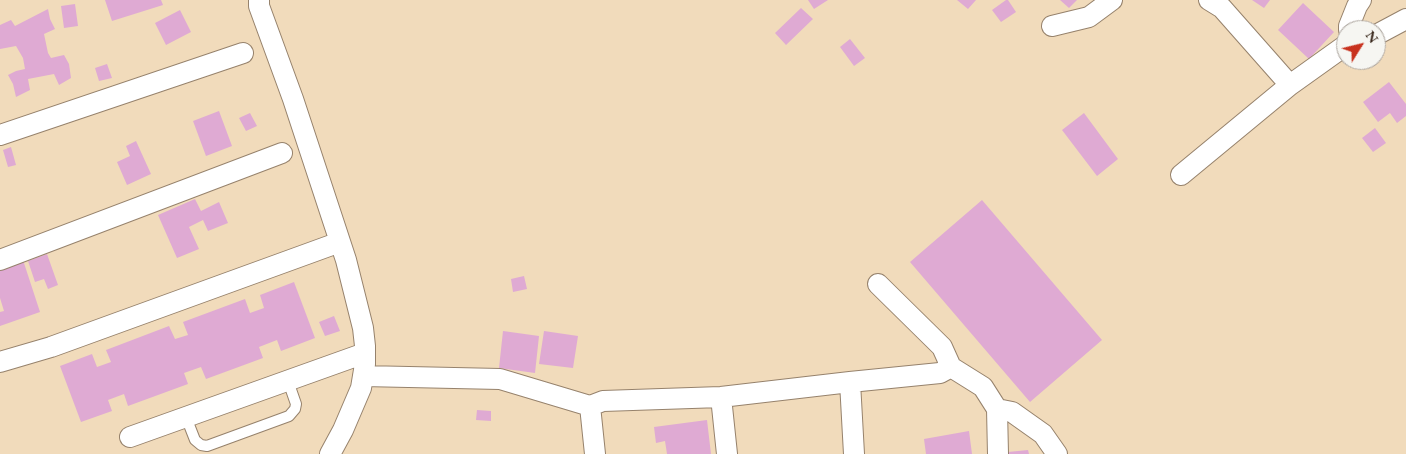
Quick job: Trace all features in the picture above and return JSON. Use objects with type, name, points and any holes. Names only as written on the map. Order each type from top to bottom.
[{"type":"street","points":[[259,0],[259,6],[293,99],[346,260],[363,328],[365,353],[361,388],[343,430],[330,454]]},
{"type":"street","points":[[1052,26],[1089,17],[1112,0]]},
{"type":"street","points":[[1351,20],[1361,0]]},
{"type":"street","points":[[1219,3],[1290,85]]},
{"type":"street","points":[[1386,30],[1406,19]]},
{"type":"street","points":[[1181,175],[1290,85],[1336,51]]},
{"type":"street","points":[[0,135],[243,53]]},
{"type":"street","points":[[0,260],[282,153]]},
{"type":"street","points":[[0,362],[60,343],[340,242]]},
{"type":"street","points":[[878,284],[942,347],[951,367],[983,387],[997,408],[998,454]]},
{"type":"street","points":[[130,437],[365,353]]},
{"type":"street","points":[[363,376],[500,379],[590,406],[603,401],[721,397],[940,373],[951,367]]},
{"type":"street","points":[[850,382],[854,454]]},
{"type":"street","points":[[721,397],[727,454]]},
{"type":"street","points":[[590,406],[595,454]]},
{"type":"street","points":[[997,408],[1012,412],[1043,434],[1057,454]]},
{"type":"lane","points":[[186,417],[195,440],[207,446],[289,416],[295,409],[296,404],[288,381]]},
{"type":"building","points":[[105,0],[161,0],[163,5],[112,21]]},
{"type":"building","points":[[808,0],[828,0],[814,9]]},
{"type":"building","points":[[957,0],[976,0],[968,9]]},
{"type":"building","points":[[1008,0],[1016,12],[1001,22],[992,10]]},
{"type":"building","points":[[1060,0],[1077,0],[1069,8]]},
{"type":"building","points":[[1252,0],[1270,0],[1264,8]]},
{"type":"building","points":[[1303,3],[1334,32],[1309,59],[1278,30]]},
{"type":"building","points":[[75,4],[78,26],[64,28],[61,6]]},
{"type":"building","points":[[801,8],[813,19],[786,45],[775,33]]},
{"type":"building","points":[[48,9],[55,29],[44,34],[48,53],[51,58],[64,55],[69,64],[71,78],[59,85],[54,74],[28,79],[30,90],[16,97],[13,84],[8,75],[25,69],[23,58],[16,46],[0,49],[0,25],[11,20],[15,26]]},
{"type":"building","points":[[180,10],[191,32],[166,45],[155,23]]},
{"type":"building","points":[[850,39],[865,58],[854,66],[840,47]]},
{"type":"building","points":[[107,64],[112,78],[99,81],[95,68]]},
{"type":"building","points":[[1389,82],[1406,104],[1406,116],[1397,123],[1390,113],[1378,122],[1363,102]]},
{"type":"building","points":[[219,111],[232,146],[206,156],[193,121]]},
{"type":"building","points":[[250,113],[257,126],[246,131],[239,118]]},
{"type":"building","points":[[1084,113],[1118,159],[1097,176],[1062,130]]},
{"type":"building","points":[[1375,128],[1386,143],[1373,152],[1362,138]]},
{"type":"building","points":[[136,141],[151,174],[127,185],[117,162],[130,156],[126,146]]},
{"type":"building","points":[[11,147],[16,165],[8,167],[3,150]]},
{"type":"building","points":[[195,199],[201,211],[219,202],[228,223],[208,231],[203,220],[189,227],[199,249],[177,258],[158,215]]},
{"type":"building","points":[[982,200],[1102,340],[1030,402],[910,262]]},
{"type":"building","points":[[47,254],[58,285],[48,289],[44,279],[35,282],[28,261]]},
{"type":"building","points":[[23,260],[40,312],[0,326],[0,312],[4,311],[0,298],[0,267]]},
{"type":"building","points":[[524,276],[527,289],[513,292],[511,279]]},
{"type":"building","points":[[294,282],[315,338],[281,351],[277,340],[259,347],[263,358],[206,379],[201,367],[184,373],[188,384],[128,406],[124,394],[108,400],[112,411],[81,422],[60,366],[92,354],[97,367],[111,362],[106,350],[169,326],[175,339],[188,335],[183,322],[245,299],[250,313],[264,308],[260,295]]},
{"type":"building","points":[[334,316],[340,331],[325,336],[319,322]]},
{"type":"building","points":[[503,331],[539,336],[535,373],[499,368]]},
{"type":"building","points":[[544,331],[578,336],[573,368],[539,364]]},
{"type":"building","points":[[477,410],[491,411],[491,421],[476,420]]},
{"type":"building","points":[[707,420],[711,454],[667,454],[665,441],[656,443],[654,427]]},
{"type":"building","points":[[969,431],[972,454],[926,454],[924,439]]},
{"type":"building","points":[[1028,450],[1029,454],[998,454],[998,453]]}]
